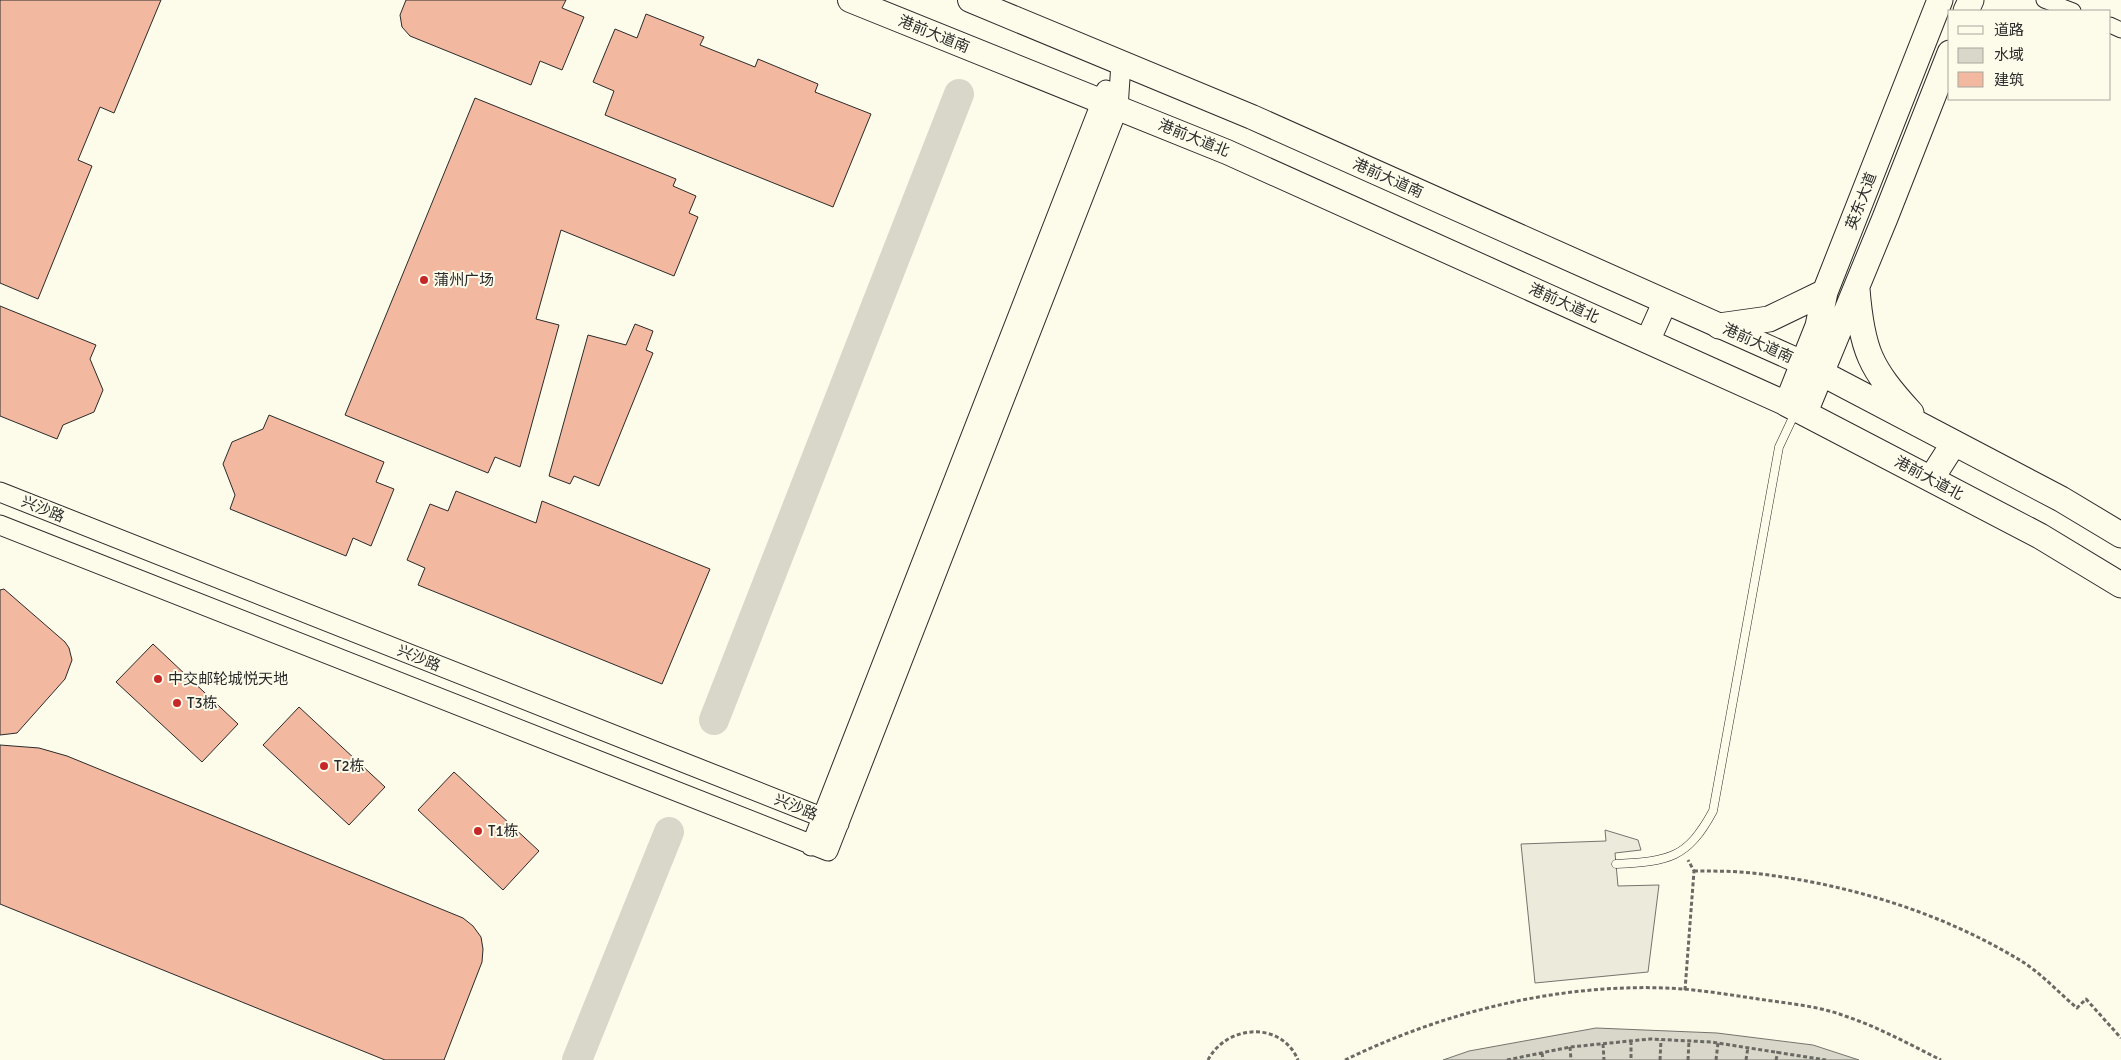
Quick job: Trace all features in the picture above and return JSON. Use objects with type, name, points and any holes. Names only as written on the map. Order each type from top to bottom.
[{"type":"highway","name":"英东大道","points":[[1812,368],[1825,292],[1940,0]]},
{"type":"highway","name":"英东大道","points":[[1796,408],[1812,368],[1857,283],[1885,218],[1948,58]]},
{"type":"highway","points":[[1857,283],[1860,328],[1867,352],[1888,387],[1923,426]]},
{"type":"highway","points":[[1719,326],[1770,319],[1825,292]]},
{"type":"highway","points":[[1812,368],[2061,499],[2121,535]]},
{"type":"highway","name":"港前大道北","points":[[1796,408],[2040,536],[2121,585]]},
{"type":"highway","points":[[1931,479],[1954,443]]},
{"type":"main road","name":"港前大道南","points":[[850,0],[991,56]]},
{"type":"main road","name":"港前大道南","points":[[970,0],[1252,117],[1812,368]]},
{"type":"main road","name":"港前大道北","points":[[991,56],[1227,152],[1796,408]]},
{"type":"main road","points":[[1648,340],[1665,302]]},
{"type":"street","points":[[2044,0],[2070,10]]},
{"type":"street","points":[[830,821],[1110,104],[1121,63]]},
{"type":"street","name":"兴沙路","points":[[0,492],[830,821],[820,849],[0,525]]},
{"type":"lane","points":[[1616,864],[1656,860],[1680,854],[1700,835],[1713,811],[1779,447],[1796,408]]},
{"type":"path","points":[[1683,850],[1694,871],[1685,990]]},
{"type":"path","points":[[1694,871],[1751,872],[1845,888],[1900,904],[1964,931],[2020,960],[2077,1008],[2086,999],[2121,1038]]},
{"type":"path","points":[[1345,1060],[1414,1030],[1458,1016],[1515,1001],[1616,988],[1685,990],[1783,1003],[1843,1015],[1881,1030],[1941,1060]]},
{"type":"path","points":[[1208,1060],[1213,1051],[1225,1039],[1240,1032],[1256,1031],[1272,1034],[1285,1042],[1298,1060]]},
{"type":"path","points":[[1660,1060],[1661,1040]]},
{"type":"path","points":[[1507,1060],[1570,1047],[1661,1040],[1718,1043],[1826,1060]]},
{"type":"path","points":[[1631,1041],[1631,1060]]},
{"type":"path","points":[[1688,1060],[1689,1041]]},
{"type":"path","points":[[1716,1060],[1718,1043]]},
{"type":"path","points":[[1603,1044],[1604,1060]]},
{"type":"path","points":[[1570,1047],[1571,1060]]},
{"type":"path","points":[[1746,1060],[1748,1047]]},
{"type":"path","points":[[1776,1060],[1778,1051]]},
{"type":"path","points":[[1542,1053],[1543,1060]]},
{"type":"shaded area","points":[[1605,830],[1638,840],[1641,850],[1615,853],[1618,886],[1659,885],[1648,972],[1535,983],[1521,844],[1606,841]]},
{"type":"water","points":[[1596,1028],[1717,1033],[1813,1045],[1859,1060],[1443,1060],[1469,1051]]},
{"type":"building","points":[[0,0],[161,0],[114,113],[100,107],[78,160],[92,166],[38,299],[0,283]]},
{"type":"building","points":[[406,0],[566,0],[562,8],[584,17],[562,70],[540,61],[531,85],[410,36],[402,27],[400,15]]},
{"type":"building","points":[[646,14],[704,37],[700,45],[755,67],[758,59],[818,84],[815,92],[871,114],[833,207],[605,115],[614,91],[593,82],[615,29],[637,38]]},
{"type":"building","points":[[475,98],[676,179],[673,186],[696,196],[689,213],[698,217],[674,276],[561,230],[536,319],[559,325],[520,467],[495,457],[488,473],[345,415]]},
{"type":"building","points":[[0,306],[96,345],[90,359],[103,390],[94,412],[63,425],[57,439],[0,416]]},
{"type":"building","points":[[635,324],[653,331],[646,350],[653,353],[599,486],[574,476],[570,484],[549,476],[588,335],[626,345]]},
{"type":"building","points":[[269,415],[384,462],[376,482],[394,489],[371,546],[353,538],[346,556],[230,509],[235,495],[223,464],[232,442],[263,429]]},
{"type":"building","points":[[456,491],[536,523],[542,501],[710,569],[662,684],[418,585],[425,568],[407,560],[430,504],[448,511]]},
{"type":"building","points":[[4,589],[65,642],[69,648],[72,660],[65,679],[17,733],[0,735],[0,590]]},
{"type":"building","name":"T3栋","points":[[153,644],[238,724],[202,762],[116,682]]},
{"type":"building","name":"T2栋","points":[[299,707],[385,787],[349,825],[263,745]]},
{"type":"building","points":[[0,745],[39,748],[67,756],[463,918],[473,926],[481,937],[483,949],[482,962],[444,1060],[385,1060],[0,904]]},
{"type":"building","name":"T1栋","points":[[454,772],[539,851],[503,890],[418,810]]},
{"type":"waterway","points":[[714,720],[959,94]]},
{"type":"waterway","points":[[577,1060],[669,832]]},
{"type":"place","name":"蒲州广场","points":[[424,280]]},
{"type":"place","name":"中交邮轮城悦天地","points":[[158,679]]},
{"type":"place","name":"T3栋","points":[[177,703]]},
{"type":"place","name":"T2栋","points":[[324,766]]},
{"type":"place","name":"T1栋","points":[[478,831]]}]
